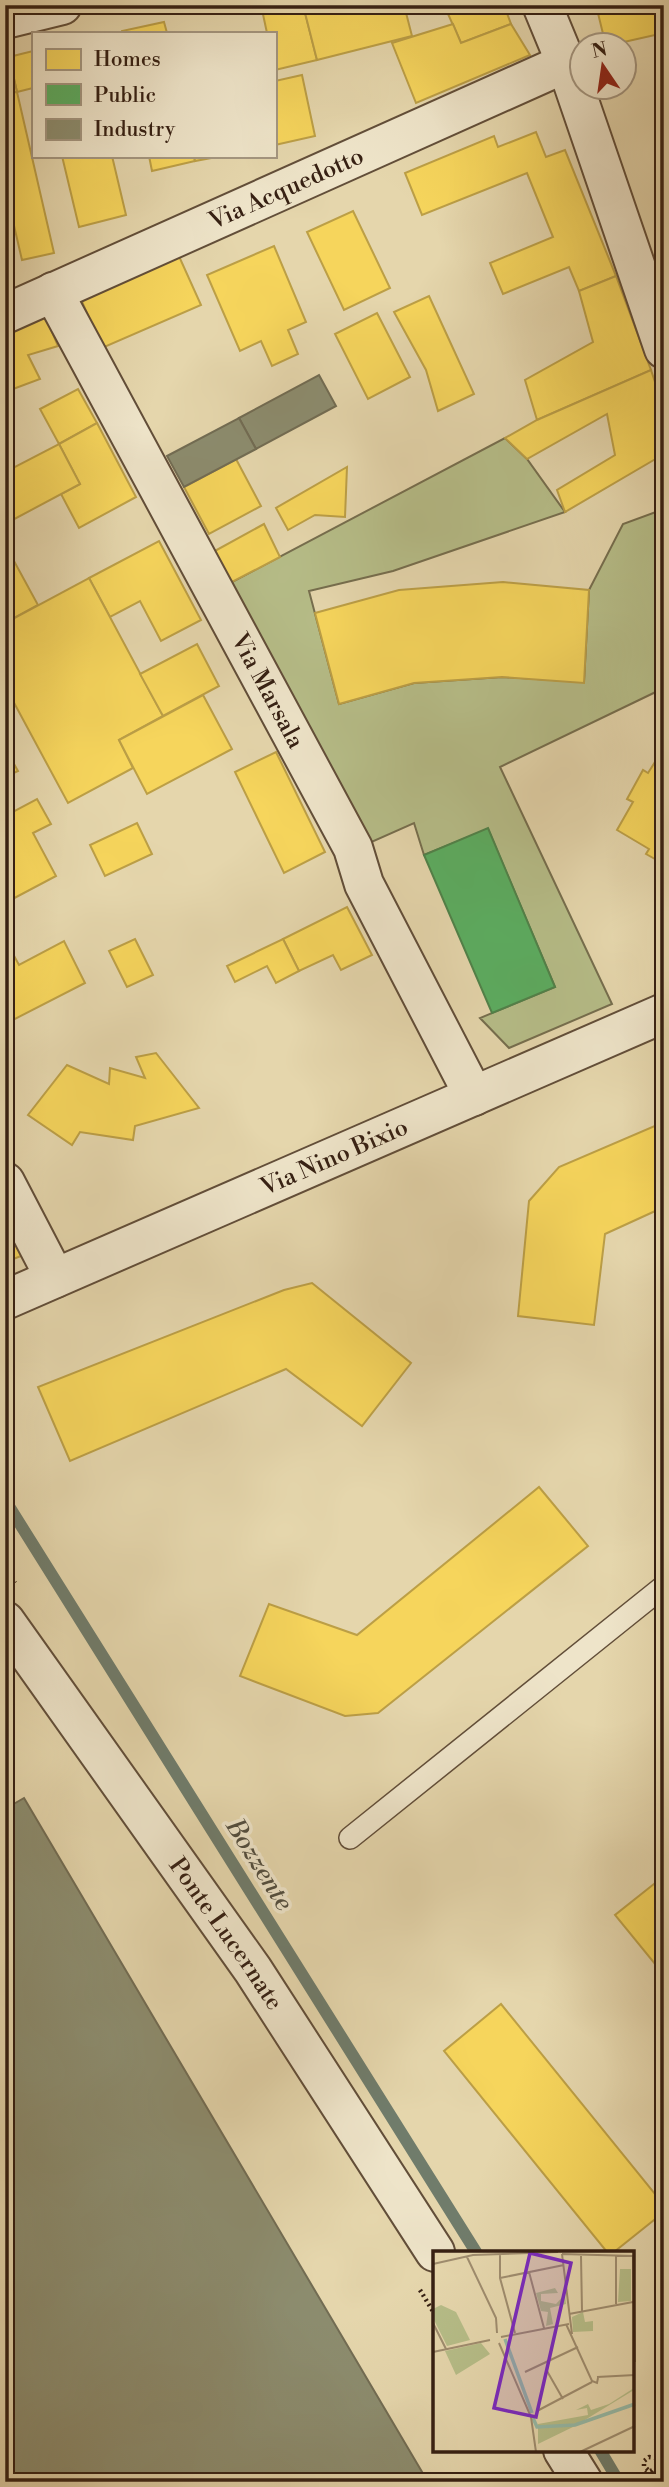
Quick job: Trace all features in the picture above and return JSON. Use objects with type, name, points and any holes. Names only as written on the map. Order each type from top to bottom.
[{"type":"street","points":[[5,19],[62,5]]},
{"type":"street","points":[[542,5],[566,63],[664,349]]},
{"type":"street","name":"Via Acquedotto","points":[[5,314],[566,63]]},
{"type":"street","name":"Via Marsala","points":[[52,292],[353,848],[364,884],[474,1096]]},
{"type":"street","name":"Via Nino Bixio","points":[[5,1300],[664,1013]]},
{"type":"street","points":[[5,1182],[55,1278]]},
{"type":"street","name":"Ponte Lucernate","points":[[5,1622],[253,1970],[434,2251]]},
{"type":"street","points":[[564,2452],[583,2482]]},
{"type":"lane","points":[[350,1838],[664,1586]]},
{"type":"path","points":[[625,2482],[664,2469]]},
{"type":"green space","points":[[505,438],[527,459],[565,512],[393,571],[309,591],[339,704],[414,683],[502,677],[584,682],[589,590],[623,524],[664,509],[664,688],[500,767],[612,1004],[509,1048],[480,1018],[555,987],[488,829],[424,855],[414,823],[367,844],[230,583]]},
{"type":"building: Homes","points":[[261,5],[303,5],[317,60],[276,70],[276,32],[267,32]]},
{"type":"building: Homes","points":[[303,5],[404,5],[412,36],[317,60]]},
{"type":"building: Homes","points":[[444,5],[504,5],[511,24],[461,43]]},
{"type":"building: Homes","points":[[596,5],[664,5],[664,33],[638,39],[638,32],[603,32]]},
{"type":"building: Homes","points":[[164,22],[167,32],[122,32]]},
{"type":"building: Homes","points":[[453,24],[461,43],[511,24],[530,55],[416,103],[392,43]]},
{"type":"building: Homes","points":[[32,51],[32,88],[17,92],[9,57]]},
{"type":"building: Homes","points":[[9,57],[17,92],[5,94],[5,58]]},
{"type":"building: Homes","points":[[302,75],[315,136],[276,145],[276,81]]},
{"type":"building: Homes","points":[[17,92],[54,253],[22,260],[5,187],[5,94]]},
{"type":"building: Homes","points":[[536,132],[546,157],[565,150],[616,276],[579,291],[569,267],[503,294],[490,263],[553,237],[527,173],[422,215],[405,173],[494,136],[498,147]]},
{"type":"building: Homes","points":[[62,158],[112,158],[126,215],[79,227]]},
{"type":"building: Homes","points":[[149,158],[194,158],[195,161],[152,171]]},
{"type":"building: Homes","points":[[353,211],[390,288],[344,310],[307,232]]},
{"type":"building: Homes","points":[[274,246],[306,322],[288,330],[298,354],[272,366],[261,341],[240,351],[207,275]]},
{"type":"building: Homes","points":[[178,254],[201,305],[102,348],[80,297]]},
{"type":"building: Homes","points":[[616,276],[651,370],[537,420],[525,380],[593,342],[579,291]]},
{"type":"building: Homes","points":[[429,296],[474,394],[438,411],[426,370],[394,312]]},
{"type":"building: Homes","points":[[44,313],[58,346],[28,355],[40,379],[5,392],[5,329]]},
{"type":"building: Homes","points":[[377,313],[410,377],[368,399],[335,334]]},
{"type":"building: Homes","points":[[651,370],[664,409],[664,454],[565,512],[557,490],[615,455],[607,414],[527,459],[505,438],[537,420]]},
{"type":"building: Homes","points":[[78,389],[97,423],[59,444],[40,409]]},
{"type":"building: Homes","points":[[97,423],[136,497],[79,528],[61,494],[80,484],[59,444]]},
{"type":"building: Homes","points":[[59,444],[80,484],[5,524],[5,472]]},
{"type":"building: Homes","points":[[236,459],[261,506],[209,534],[184,487]]},
{"type":"building: Homes","points":[[347,467],[345,517],[315,515],[288,530],[276,508]]},
{"type":"building: Homes","points":[[264,524],[280,557],[230,583],[213,552]]},
{"type":"building: Homes","points":[[159,541],[201,620],[161,641],[140,601],[110,617],[89,578]]},
{"type":"building: Homes","points":[[8,550],[38,605],[5,623],[5,552]]},
{"type":"building: Homes","points":[[89,578],[163,716],[119,740],[133,768],[68,803],[5,686],[5,623]]},
{"type":"building: Homes","points":[[503,582],[589,590],[584,683],[502,677],[414,683],[339,704],[315,613],[399,590]]},
{"type":"building: Homes","points":[[197,644],[219,686],[163,716],[140,674]]},
{"type":"building: Homes","points":[[203,695],[232,749],[147,794],[119,740]]},
{"type":"building: Homes","points":[[5,748],[18,771],[5,777]]},
{"type":"building: Homes","points":[[662,751],[664,864],[646,854],[649,849],[617,830],[633,802],[627,799],[643,770],[648,773]]},
{"type":"building: Homes","points":[[276,752],[325,852],[284,873],[235,772]]},
{"type":"building: Homes","points":[[37,799],[51,824],[33,833],[56,876],[5,903],[5,816]]},
{"type":"building: Homes","points":[[137,823],[152,854],[105,876],[90,845]]},
{"type":"building: Homes","points":[[347,907],[372,955],[341,970],[333,955],[299,971],[283,939]]},
{"type":"building: Homes","points":[[135,939],[153,975],[127,987],[109,951]]},
{"type":"building: Homes","points":[[283,939],[299,971],[276,983],[267,966],[235,982],[227,966]]},
{"type":"building: Homes","points":[[6,941],[19,965],[64,941],[85,983],[5,1024]]},
{"type":"building: Homes","points":[[156,1053],[199,1108],[135,1126],[133,1140],[80,1132],[72,1145],[28,1115],[67,1065],[109,1084],[110,1068],[145,1078],[136,1057]]},
{"type":"building: Homes","points":[[664,1122],[664,1207],[605,1234],[594,1325],[518,1316],[529,1201],[559,1167]]},
{"type":"building: Homes","points":[[5,1221],[24,1255],[5,1262]]},
{"type":"building: Homes","points":[[312,1283],[411,1363],[362,1426],[286,1369],[70,1461],[38,1387],[284,1290]]},
{"type":"building: Homes","points":[[539,1487],[588,1546],[378,1713],[345,1716],[240,1676],[269,1604],[357,1635]]},
{"type":"building: Homes","points":[[664,1876],[664,1975],[615,1915]]},
{"type":"building: Homes","points":[[501,2004],[664,2205],[664,2212],[615,2251],[606,2251],[444,2051]]},
{"type":"building: Public","points":[[488,828],[555,987],[492,1013],[424,855]]},
{"type":"building: Industry","points":[[319,375],[336,406],[256,449],[239,418]]},
{"type":"building: Industry","points":[[239,418],[256,449],[184,487],[167,456]]},
{"type":"building: Industry","points":[[24,1798],[428,2482],[5,2482],[5,1809]]},
{"type":"waterway","name":"Bozzente","points":[[5,1500],[475,2251]]},
{"type":"waterway","name":"Bozzente","points":[[601,2452],[619,2482]]}]
